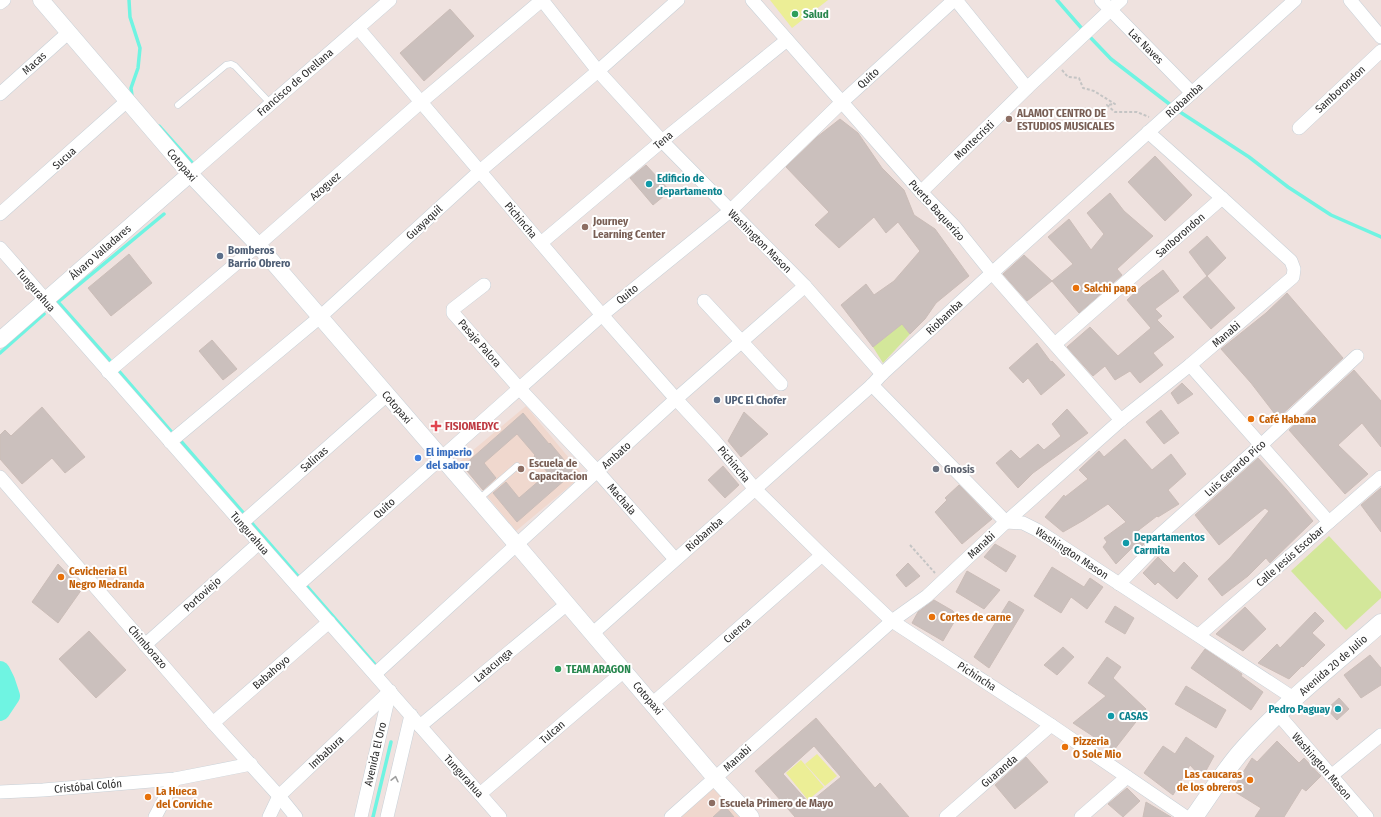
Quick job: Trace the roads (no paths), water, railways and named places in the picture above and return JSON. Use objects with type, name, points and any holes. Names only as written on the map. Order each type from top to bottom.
[{"type":"main road","name":"Avenida 20 de Julio","points":[[1194,817],[1240,753],[1278,714],[1381,623]]},
{"type":"street","points":[[0,3],[4,0]]},
{"type":"street","name":"Cotopaxi","points":[[41,0],[127,101],[194,170],[517,545],[715,778],[751,817]]},
{"type":"street","name":"Francisco de Orellana","points":[[194,170],[390,0]]},
{"type":"street","name":"Washington Mason","points":[[542,0],[598,71],[662,141],[805,286],[882,374]]},
{"type":"street","name":"Azoguez","points":[[108,372],[258,245],[421,102],[542,0]]},
{"type":"street","name":"Guayaquil","points":[[170,442],[320,317],[480,171],[598,71],[678,0]]},
{"type":"street","name":"Puerto Baquerizo","points":[[752,0],[921,192],[955,227],[992,273],[1122,420]]},
{"type":"street","points":[[955,0],[1027,88]]},
{"type":"street","name":"Quito","points":[[297,585],[602,315],[730,211],[842,102],[955,0]]},
{"type":"street","name":"Las Naves","points":[[1100,0],[1192,93]]},
{"type":"street","points":[[1110,10],[1121,0]]},
{"type":"street","name":"Riobamba","points":[[592,634],[872,386],[882,374],[992,273],[1295,0]]},
{"type":"street","points":[[1350,0],[1381,37]]},
{"type":"street","name":"Montecristi","points":[[921,192],[1027,88],[1110,10]]},
{"type":"street","name":"Pichincha","points":[[358,28],[602,315],[714,440],[755,489],[822,555],[892,621],[1051,725],[1186,817]]},
{"type":"street","name":"Macas","points":[[0,94],[69,32]]},
{"type":"street","name":"Tena","points":[[541,243],[662,141],[787,40]]},
{"type":"street","name":"Samborondon","points":[[1299,128],[1381,51]]},
{"type":"street","name":"Sucua","points":[[0,214],[127,101]]},
{"type":"street","points":[[1148,132],[1222,198]]},
{"type":"street","name":"Álvaro Valladares","points":[[0,340],[194,170]]},
{"type":"street","name":"Manabi","points":[[671,817],[892,621],[927,596],[1006,522],[1122,420],[1190,365],[1293,277],[1294,269],[1291,261],[1222,198]]},
{"type":"street","name":"Sanborondon","points":[[1055,344],[1222,198]]},
{"type":"street","name":"Tungurahua","points":[[0,248],[259,544],[329,622],[379,671],[390,691],[500,817]]},
{"type":"street","name":"Pasaje Palora","points":[[484,285],[453,309],[453,313],[519,388]]},
{"type":"street","name":"Ambato","points":[[379,671],[676,399],[805,286]]},
{"type":"street","points":[[704,301],[781,384]]},
{"type":"street","name":"Luis Gerardo Pico","points":[[1119,584],[1149,553],[1154,540],[1262,445],[1357,356]]},
{"type":"street","points":[[1190,365],[1329,522]]},
{"type":"street","points":[[872,386],[1006,522]]},
{"type":"street","name":"Machala","points":[[519,388],[598,471],[675,559]]},
{"type":"street","name":"Salinas","points":[[242,523],[387,395]]},
{"type":"street","name":"Chimborazo","points":[[0,477],[296,817]]},
{"type":"street","name":"Calle Jesús Escobar","points":[[1199,636],[1381,477]]},
{"type":"street","name":"Washington Mason","points":[[1006,522],[1023,523],[1037,530],[1295,699]]},
{"type":"street","name":"Portoviejo","points":[[146,644],[259,544]]},
{"type":"street","name":"Cuenca","points":[[652,704],[822,555]]},
{"type":"street","name":"Latacunga","points":[[420,726],[567,604]]},
{"type":"street","name":"Babahoyo","points":[[213,723],[329,622]]},
{"type":"street","name":"Tulcan","points":[[480,794],[624,671]]},
{"type":"street","name":"Imbabura","points":[[269,817],[279,796],[390,691]]},
{"type":"street","name":"Avenida El Oro","points":[[361,817],[390,691]]},
{"type":"street","name":"Washington Mason","points":[[1278,714],[1367,817]]},
{"type":"street","points":[[387,817],[411,716]]},
{"type":"street","name":"Guaranda","points":[[946,817],[1051,725]]},
{"type":"street","points":[[1331,776],[1381,735]]},
{"type":"street","name":"Cristóbal Colón","points":[[0,792],[175,779],[251,764]]},
{"type":"street","points":[[1081,817],[1127,777]]},
{"type":"street","points":[[155,817],[175,779]]},
{"type":"lane","points":[[178,105],[226,65],[231,64],[235,66],[271,104]]},
{"type":"lane","points":[[478,500],[517,466]]},
{"type":"waterway","points":[[129,0],[130,17],[140,48],[138,68],[131,88],[132,96]]},
{"type":"waterway","points":[[1057,0],[1084,31]]},
{"type":"waterway","points":[[1088,35],[1111,59],[1172,106]]},
{"type":"waterway","points":[[1177,110],[1249,157],[1288,187],[1331,215],[1381,237]]},
{"type":"waterway","points":[[159,126],[195,166]]},
{"type":"waterway","points":[[113,364],[58,302],[164,214]]},
{"type":"waterway","points":[[0,353],[44,314]]},
{"type":"waterway","points":[[117,369],[174,435]]},
{"type":"waterway","points":[[179,439],[246,516]]},
{"type":"waterway","points":[[250,521],[378,668]]},
{"type":"waterway","points":[[0,671],[10,696],[0,711]]},
{"type":"waterway","points":[[373,817],[391,742]]},
{"type":"place","name":"Salud","points":[[795,14]]},
{"type":"place","name":"ALAMOT CENTRO DE ESTUDIOS MUSICALES","points":[[1009,119]]},
{"type":"place","name":"Edificio de departamento","points":[[649,184]]},
{"type":"place","name":"Journey Learning Center","points":[[585,227]]},
{"type":"place","name":"Bomberos Barrio Obrero","points":[[220,256]]},
{"type":"place","name":"Salchi papa","points":[[1076,288]]},
{"type":"place","name":"UPC El Chofer","points":[[717,400]]},
{"type":"place","name":"Café Habana","points":[[1251,419]]},
{"type":"place","name":"FISIOMEDYC","points":[[436,426]]},
{"type":"place","name":"El imperio del sabor","points":[[418,458]]},
{"type":"place","name":"Escuela de Capacitacion","points":[[521,469]]},
{"type":"place","name":"Gnosis","points":[[936,469]]},
{"type":"place","name":"Departamentos Carmita","points":[[1126,543]]},
{"type":"place","name":"Cevicheria El Negro Medranda","points":[[61,577]]},
{"type":"place","name":"Cortes de carne","points":[[932,617]]},
{"type":"place","name":"TEAM ARAGON","points":[[558,669]]},
{"type":"place","name":"Pedro Paguay","points":[[1338,709]]},
{"type":"place","name":"CASAS","points":[[1111,716]]},
{"type":"place","name":"Pizzeria O Sole Mio","points":[[1065,747]]},
{"type":"place","name":"Las caucaras de los obreros","points":[[1250,780]]},
{"type":"place","name":"La Hueca del Corviche","points":[[148,797]]},
{"type":"place","name":"Escuela Primero de Mayo","points":[[712,803]]}]
